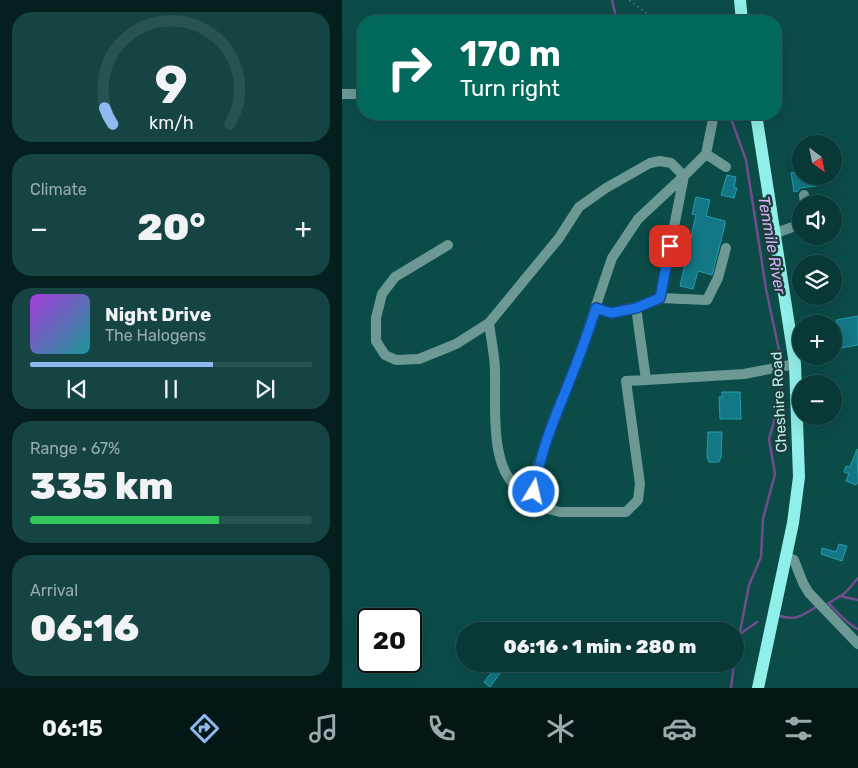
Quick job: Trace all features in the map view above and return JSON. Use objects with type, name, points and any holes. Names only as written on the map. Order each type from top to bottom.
[{"type":"main road","points":[[740,0],[741,15]]},
{"type":"main road","name":"Cheshire Road","points":[[757,120],[776,233],[785,366],[799,478],[794,523],[758,688]]},
{"type":"street","points":[[342,94],[357,94]]},
{"type":"street","points":[[713,120],[706,154],[638,219],[612,258],[577,362],[552,423],[538,465],[534,492],[541,507],[560,512],[626,512],[638,500],[640,484],[626,381],[744,374],[785,366]]},
{"type":"street","points":[[706,154],[726,167]]},
{"type":"street","points":[[448,245],[395,277],[382,294],[376,318],[376,341],[385,355],[396,360],[419,359],[456,344],[489,323],[559,238],[579,207],[606,188],[650,163],[660,161],[671,164],[684,176]]},
{"type":"street","points":[[660,298],[684,176]]},
{"type":"street","points":[[776,233],[792,227]]},
{"type":"street","points":[[596,308],[611,313],[636,308],[660,298],[707,300],[718,278],[726,248]]},
{"type":"street","points":[[636,308],[646,380]]},
{"type":"street","points":[[489,323],[495,370],[496,432],[499,457],[508,478],[519,489],[534,492]]},
{"type":"street","points":[[787,558],[794,560],[809,592],[858,644]]},
{"type":"path","points":[[629,0],[649,15]]},
{"type":"building","points":[[727,175],[736,177],[734,187],[737,188],[734,198],[721,195]]},
{"type":"building","points":[[793,185],[816,185],[800,188],[794,192]]},
{"type":"building","points":[[696,197],[710,200],[706,216],[725,221],[725,225],[712,275],[698,271],[693,289],[680,286],[696,215],[692,214]]},
{"type":"building","points":[[858,316],[858,345],[842,348],[842,319]]},
{"type":"building","points":[[722,392],[740,392],[741,419],[720,419],[719,397],[722,397]]},
{"type":"building","points":[[708,432],[722,432],[719,462],[709,462],[707,457]]},
{"type":"building","points":[[857,449],[858,482],[856,485],[846,481],[849,474],[844,472],[846,466],[850,467]]},
{"type":"building","points":[[839,544],[847,546],[842,561],[821,554],[822,548],[836,552]]},
{"type":"building","points":[[492,672],[501,672],[490,687],[484,682]]},
{"type":"waterway","name":"Tenmile River","points":[[612,0],[616,15]]},
{"type":"waterway","name":"Tenmile River","points":[[731,120],[746,160],[780,365]]},
{"type":"waterway","name":"Tenmile River","points":[[742,622],[749,585],[761,557],[763,519],[775,474],[769,439],[781,397],[780,371]]},
{"type":"waterway","points":[[829,603],[845,593],[858,578]]},
{"type":"waterway","points":[[840,596],[858,600]]},
{"type":"waterway","points":[[828,603],[846,621],[858,629]]},
{"type":"waterway","points":[[780,616],[791,618],[803,615],[816,607]]},
{"type":"waterway","points":[[744,631],[757,622]]},
{"type":"waterway","name":"Tenmile River","points":[[731,688],[733,672]]},
{"type":"route","points":[[534,492],[538,465],[552,423],[577,362],[596,308],[611,313],[636,308],[660,298],[670,246]]}]
